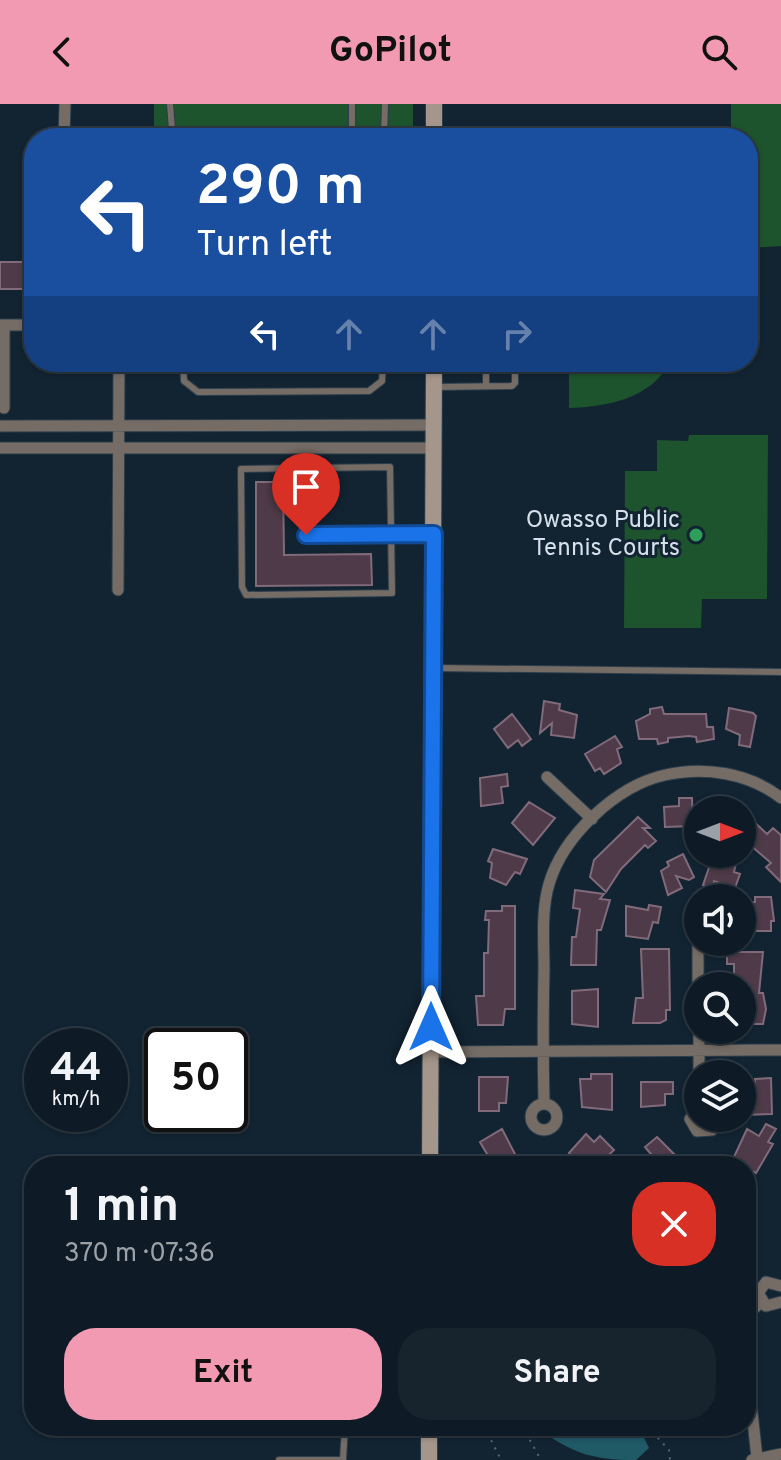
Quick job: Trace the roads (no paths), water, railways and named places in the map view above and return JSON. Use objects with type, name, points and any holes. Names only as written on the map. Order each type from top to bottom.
[{"type":"main road","points":[[434,104],[434,128]]},
{"type":"main road","points":[[430,1156],[434,372]]},
{"type":"main road","points":[[429,1436],[429,1460]]},
{"type":"street","points":[[64,128],[65,104]]},
{"type":"street","points":[[4,408],[2,325],[24,325]]},
{"type":"street","points":[[118,590],[119,372]]},
{"type":"street","points":[[0,426],[434,425]]},
{"type":"street","points":[[0,448],[434,448]]},
{"type":"street","points":[[544,1104],[546,897],[560,860],[592,819],[623,793],[644,782],[697,772],[751,780],[781,798]]},
{"type":"street","points":[[547,777],[592,819]]},
{"type":"street","points":[[699,1044],[699,1060]]},
{"type":"street","points":[[431,1052],[781,1050]]},
{"type":"street","points":[[781,1286],[772,1281],[763,1284],[758,1293],[761,1302],[771,1307],[781,1302]]},
{"type":"street","points":[[756,1307],[761,1302]]},
{"type":"street","points":[[752,1436],[754,1459],[781,1454]]},
{"type":"lane","points":[[170,104],[172,128]]},
{"type":"lane","points":[[352,104],[352,128]]},
{"type":"lane","points":[[384,128],[385,104]]},
{"type":"lane","points":[[184,372],[184,381],[198,392],[369,391],[382,381],[382,372]]},
{"type":"lane","points":[[486,372],[486,386]]},
{"type":"lane","points":[[434,387],[515,383],[515,372]]},
{"type":"lane","points":[[390,467],[392,535],[392,593],[246,595],[242,587],[241,469],[390,467]]},
{"type":"lane","points":[[304,468],[306,535],[434,534]]},
{"type":"lane","points":[[434,668],[781,672]]},
{"type":"lane","points":[[279,1460],[343,1460],[344,1436]]},
{"type":"water","points":[[550,1436],[643,1436],[649,1448],[636,1460],[594,1456]]},
{"type":"place","name":"Owasso Public Tennis Courts","points":[[696,535]]}]
